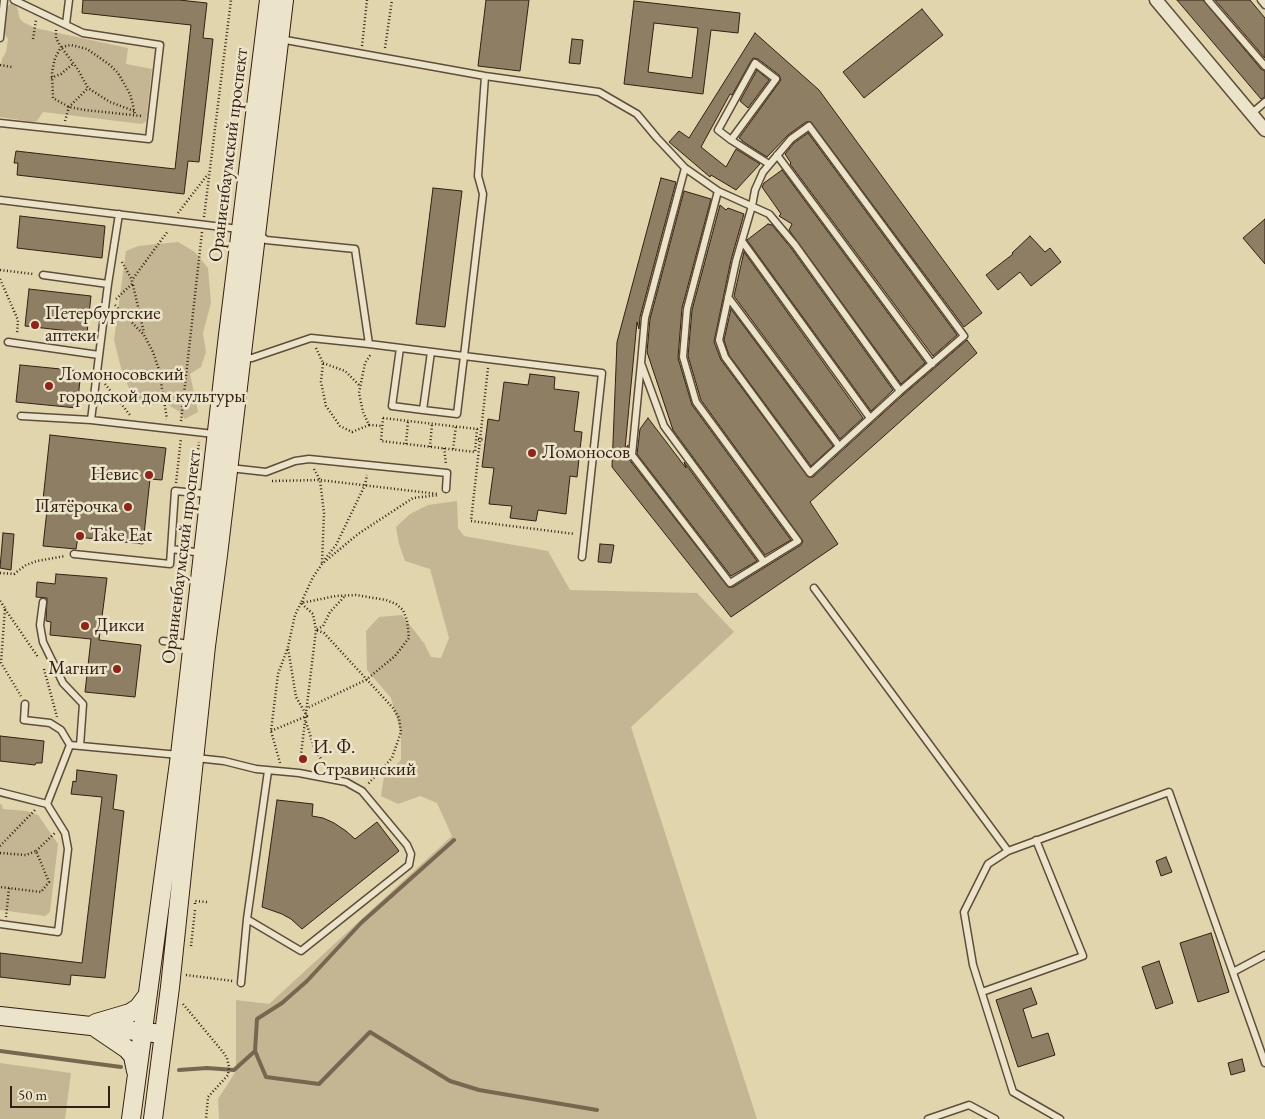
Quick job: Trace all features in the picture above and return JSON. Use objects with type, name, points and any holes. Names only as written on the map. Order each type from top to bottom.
[{"type":"main road","name":"Ораниенбаумский проспект","points":[[269,0],[272,38]]},
{"type":"main road","name":"Ораниенбаумский проспект","points":[[153,1119],[164,1034],[187,756],[199,646],[211,554],[229,467],[234,358],[272,38],[284,0]]},
{"type":"main road","name":"Ораниенбаумский проспект","points":[[211,554],[211,495],[218,434],[234,358]]},
{"type":"main road","name":"Ораниенбаумский проспект","points":[[131,1119],[147,996],[187,756]]},
{"type":"main road","points":[[86,1026],[130,1013],[138,1008],[147,996]]},
{"type":"main road","points":[[0,1016],[164,1034]]},
{"type":"main road","points":[[86,1026],[98,1029],[127,1049],[133,1056],[137,1076]]},
{"type":"street","points":[[1156,0],[1265,130]]},
{"type":"lane","points":[[0,38],[4,0]]},
{"type":"lane","points":[[0,122],[149,139],[152,117],[160,45],[83,32],[14,0]]},
{"type":"lane","points":[[66,24],[69,0]]},
{"type":"lane","points":[[1208,0],[1265,66]]},
{"type":"lane","points":[[1261,0],[1265,5]]},
{"type":"lane","points":[[272,38],[485,76],[598,92],[637,114],[685,168],[718,192],[769,214],[795,245],[900,391]]},
{"type":"lane","points":[[730,140],[776,79],[755,64],[718,130],[730,140],[769,164]]},
{"type":"lane","points":[[400,348],[392,406],[457,414],[483,194],[478,176],[485,76]]},
{"type":"lane","points":[[1250,114],[1265,102]]},
{"type":"lane","points":[[809,126],[964,336],[810,473],[725,357],[718,340],[755,190],[769,164],[791,139],[809,126]]},
{"type":"lane","points":[[777,155],[932,364]]},
{"type":"lane","points":[[685,168],[645,318],[632,455],[730,583],[798,541],[696,402],[683,356],[687,309],[718,192]]},
{"type":"lane","points":[[0,200],[249,231],[266,240],[355,249],[369,344]]},
{"type":"lane","points":[[91,420],[108,284],[120,214]]},
{"type":"lane","points":[[742,241],[870,418]]},
{"type":"lane","points":[[43,275],[108,284]]},
{"type":"lane","points":[[728,297],[839,446]]},
{"type":"lane","points":[[234,358],[252,358],[310,338],[602,373],[582,557]]},
{"type":"lane","points":[[8,342],[99,355]]},
{"type":"lane","points":[[423,410],[431,352]]},
{"type":"lane","points":[[641,363],[664,426],[764,562]]},
{"type":"lane","points":[[21,416],[91,420],[218,434]]},
{"type":"lane","points":[[229,467],[266,472],[295,461],[309,459],[447,473],[446,488]]},
{"type":"lane","points":[[74,554],[170,564],[175,491],[211,495]]},
{"type":"lane","points":[[171,549],[211,554]]},
{"type":"lane","points":[[814,588],[1008,850]]},
{"type":"lane","points":[[43,602],[40,624],[43,642],[63,683],[83,704],[80,746]]},
{"type":"lane","points":[[163,641],[199,646]]},
{"type":"lane","points":[[25,704],[24,720],[50,723],[61,730],[70,745]]},
{"type":"lane","points":[[70,745],[187,756],[224,761],[268,771],[336,779],[346,782],[362,791],[407,845],[411,854],[408,865],[301,950],[247,919]]},
{"type":"lane","points":[[45,803],[70,745]]},
{"type":"lane","points":[[241,983],[247,919],[268,771]]},
{"type":"lane","points":[[0,792],[45,803],[62,827],[68,849],[58,932],[2,925]]},
{"type":"lane","points":[[1060,1119],[1013,1092],[973,965],[964,912],[988,864],[1008,850],[1169,792],[1265,1063]]},
{"type":"lane","points":[[982,992],[1082,956],[1036,840]]},
{"type":"lane","points":[[1233,972],[1265,955]]},
{"type":"lane","points":[[928,1119],[970,1105],[995,1119]]},
{"type":"path","points":[[175,491],[203,225],[231,0]]},
{"type":"path","points":[[361,54],[367,0]]},
{"type":"path","points":[[384,59],[392,0]]},
{"type":"path","points":[[33,39],[37,11]]},
{"type":"path","points":[[59,21],[56,38],[74,63],[88,88],[110,102],[134,111]]},
{"type":"path","points":[[61,47],[71,46],[86,49],[110,65],[118,73],[130,94],[134,115]]},
{"type":"path","points":[[61,47],[55,58],[51,78],[53,98],[69,107],[152,117]]},
{"type":"path","points":[[51,78],[61,74],[74,63]]},
{"type":"path","points":[[0,66],[12,67]]},
{"type":"path","points":[[62,129],[69,107],[88,88]]},
{"type":"path","points":[[132,280],[170,227],[172,221],[209,173]]},
{"type":"path","points":[[114,248],[132,280],[144,335],[153,352],[159,370],[167,419],[181,421]]},
{"type":"path","points":[[0,270],[43,275]]},
{"type":"path","points":[[0,279],[18,320],[16,343]]},
{"type":"path","points":[[105,309],[132,284]]},
{"type":"path","points":[[113,302],[144,335]]},
{"type":"path","points":[[310,338],[323,363],[321,382],[326,406],[340,426],[352,432],[369,425],[382,426]]},
{"type":"path","points":[[369,425],[363,412],[359,393],[365,363],[378,345]]},
{"type":"path","points":[[490,360],[478,439],[471,521],[584,535]]},
{"type":"path","points":[[323,363],[345,371],[360,386]]},
{"type":"path","points":[[97,374],[130,415]]},
{"type":"path","points":[[383,418],[477,429],[478,439],[475,452],[381,441],[383,418]]},
{"type":"path","points":[[406,444],[408,421]]},
{"type":"path","points":[[430,447],[432,424]]},
{"type":"path","points":[[453,449],[456,426]]},
{"type":"path","points":[[478,439],[485,440]]},
{"type":"path","points":[[444,448],[447,473]]},
{"type":"path","points":[[309,459],[320,480],[324,513],[322,564]]},
{"type":"path","points":[[282,772],[271,731],[278,674],[301,603],[322,564],[336,545],[365,485],[369,465]]},
{"type":"path","points":[[270,481],[320,480],[445,494],[413,498],[358,534],[322,564]]},
{"type":"path","points":[[0,574],[14,574],[26,565],[37,561],[74,554]]},
{"type":"path","points":[[301,603],[336,596],[356,595],[386,600],[396,604],[403,610],[407,620],[409,638],[388,663],[366,680],[307,708]]},
{"type":"path","points":[[316,630],[323,626],[330,612],[344,597]]},
{"type":"path","points":[[0,601],[42,663],[61,730]]},
{"type":"path","points":[[299,774],[316,630],[313,614],[301,603]]},
{"type":"path","points":[[5,610],[1,664],[25,704]]},
{"type":"path","points":[[316,630],[324,633],[393,708],[399,718],[401,732],[392,758],[362,791]]},
{"type":"path","points":[[288,647],[296,697],[306,716]]},
{"type":"path","points":[[271,731],[306,716]]},
{"type":"path","points":[[306,721],[316,750],[336,779]]},
{"type":"path","points":[[0,846],[45,803]]},
{"type":"path","points":[[0,853],[26,855],[36,851],[62,827]]},
{"type":"path","points":[[0,887],[41,892],[49,882],[36,851]]},
{"type":"path","points":[[2,925],[9,888]]},
{"type":"path","points":[[182,975],[229,981]]},
{"type":"path","points":[[180,1001],[223,1052],[229,1067],[228,1075],[208,1097],[206,1119]]},
{"type":"shaded area","points":[[11,3],[17,7],[20,19],[35,28],[128,48],[126,64],[152,69],[146,121],[142,124],[43,112],[37,121],[33,122],[0,117],[0,70],[8,39],[4,33],[7,7]]},
{"type":"shaded area","points":[[178,242],[195,252],[208,268],[211,303],[203,333],[206,352],[201,367],[190,374],[198,412],[185,419],[180,412],[165,403],[145,406],[134,398],[123,376],[114,340],[126,251],[138,246]]},
{"type":"shaded area","points":[[457,501],[458,528],[464,536],[548,551],[570,590],[697,593],[734,632],[631,727],[757,1119],[219,1119],[218,1099],[236,1071],[236,1000],[269,1004],[452,836],[437,803],[420,796],[398,804],[381,796],[384,776],[401,760],[401,734],[391,698],[367,670],[366,631],[379,617],[402,615],[424,643],[431,657],[441,658],[449,638],[430,569],[405,561],[396,527],[410,514],[428,505]]},
{"type":"shaded area","points":[[0,804],[3,809],[27,811],[38,815],[58,844],[50,912],[45,916],[0,910]]},
{"type":"shaded area","points":[[0,1063],[71,1073],[65,1119],[0,1119]]},
{"type":"building","points":[[83,0],[179,0],[207,3],[203,38],[213,39],[199,162],[188,161],[184,194],[17,175],[18,163],[14,163],[16,151],[175,169],[191,25],[82,13]]},
{"type":"building","points":[[486,0],[529,0],[520,71],[478,66]]},
{"type":"building","points":[[1177,0],[1203,0],[1261,69],[1265,71],[1265,97],[1261,99]]},
{"type":"building","points":[[1215,0],[1250,0],[1265,18],[1265,58]]},
{"type":"building","points":[[634,1],[740,13],[738,33],[711,30],[703,94],[624,84]],"holes":[[[654,23],[698,28],[692,78],[648,72]]]},
{"type":"building","points":[[922,9],[943,35],[864,98],[843,72]]},
{"type":"building","points":[[755,33],[819,90],[982,313],[964,327],[811,122],[806,122],[788,135],[767,157],[739,138],[781,80],[779,75],[758,59],[753,58],[751,61],[732,95],[730,94],[701,147],[726,167],[736,149],[760,164],[736,190],[711,175],[710,177],[669,142],[679,131],[689,138]]},
{"type":"building","points":[[572,39],[583,40],[580,64],[569,63]]},
{"type":"building","points":[[757,70],[769,80],[748,108],[740,101]]},
{"type":"building","points":[[808,133],[957,335],[933,356],[790,164],[785,154],[794,143]]},
{"type":"building","points":[[782,170],[925,363],[901,384],[789,230],[792,224],[779,216],[781,214],[762,187],[764,183]]},
{"type":"building","points":[[661,178],[676,182],[640,317],[639,329],[637,322],[625,449],[628,445],[628,458],[728,587],[733,587],[801,545],[803,541],[701,400],[688,356],[692,310],[720,205],[726,210],[728,208],[744,214],[731,260],[714,342],[721,360],[808,477],[813,477],[967,340],[977,353],[810,502],[838,544],[731,617],[612,467],[617,342]]},
{"type":"building","points":[[433,188],[462,191],[445,327],[416,324]]},
{"type":"building","points":[[684,191],[711,199],[682,308],[678,358],[692,405],[791,540],[765,555],[673,430],[647,352],[650,319]]},
{"type":"building","points":[[20,216],[105,226],[102,258],[17,248]]},
{"type":"building","points":[[1265,219],[1265,264],[1243,238]]},
{"type":"building","points":[[768,224],[772,225],[791,248],[893,390],[871,411],[747,240]]},
{"type":"building","points":[[1030,236],[1045,252],[1050,248],[1061,262],[1031,286],[1020,272],[998,290],[986,275],[1013,254]]},
{"type":"building","points":[[744,252],[863,418],[840,439],[734,296]]},
{"type":"building","points":[[29,289],[91,296],[87,333],[25,326]]},
{"type":"building","points":[[731,309],[833,446],[811,466],[729,355],[724,340]]},
{"type":"building","name":"Ломоносовский городской дом культуры","points":[[20,365],[81,371],[77,408],[16,402]]},
{"type":"building","name":"Ломоносов","points":[[530,374],[555,377],[554,389],[579,392],[574,431],[582,432],[577,477],[570,476],[566,514],[538,510],[536,521],[510,518],[512,506],[489,504],[494,468],[482,467],[488,419],[499,421],[504,382],[528,385]]},
{"type":"building","points":[[648,418],[686,468],[684,462],[757,561],[731,576],[637,454],[640,429]]},
{"type":"building","points":[[50,435],[166,448],[162,480],[150,479],[143,544],[78,537],[76,549],[43,546],[47,510],[42,509]]},
{"type":"building","points":[[3,533],[14,534],[11,570],[0,568]]},
{"type":"building","points":[[600,544],[614,545],[611,563],[598,562]]},
{"type":"building","points":[[56,574],[107,578],[99,640],[141,645],[135,697],[85,692],[91,639],[50,635],[51,622],[46,621],[47,598],[36,597],[37,582],[55,584]]},
{"type":"building","points":[[0,736],[44,741],[42,763],[36,763],[35,765],[0,761]]},
{"type":"building","points":[[77,770],[117,775],[113,809],[124,811],[105,978],[71,975],[70,985],[0,977],[0,953],[82,963],[102,797],[71,794],[73,781],[76,782]]},
{"type":"building","points":[[277,800],[313,804],[312,816],[334,823],[355,839],[377,822],[399,851],[302,929],[282,914],[262,907]]},
{"type":"building","points":[[1166,857],[1172,872],[1161,876],[1156,861]]},
{"type":"building","points":[[1211,933],[1229,992],[1198,1002],[1180,943]]},
{"type":"building","points":[[1159,961],[1173,1003],[1156,1009],[1142,967]]},
{"type":"building","points":[[1031,988],[1037,1004],[1023,1009],[1032,1038],[1048,1033],[1055,1055],[1018,1067],[996,1000]]},
{"type":"building","points":[[1242,1059],[1245,1071],[1231,1075],[1228,1063]]},
{"type":"waterway","points":[[454,840],[361,923],[307,981],[282,1003],[257,1019],[255,1051],[266,1077],[319,1084],[370,1032],[450,1081],[479,1090],[597,1110]]},
{"type":"waterway","points":[[0,1051],[121,1067]]},
{"type":"waterway","points":[[179,1070],[207,1068],[234,1070],[255,1051]]},
{"type":"place","name":"Петербургские аптеки","points":[[35,325]]},
{"type":"place","name":"Ломоносовский городской дом культуры","points":[[49,386]]},
{"type":"place","name":"Ломоносов","points":[[532,453]]},
{"type":"place","name":"Невис","points":[[149,475]]},
{"type":"place","name":"Пятёрочка","points":[[128,507]]},
{"type":"place","name":"Take Eat","points":[[80,536]]},
{"type":"place","name":"Дикси","points":[[85,626]]},
{"type":"place","name":"Магнит","points":[[117,669]]},
{"type":"place","name":"И. Ф. Стравинский","points":[[303,759]]}]
